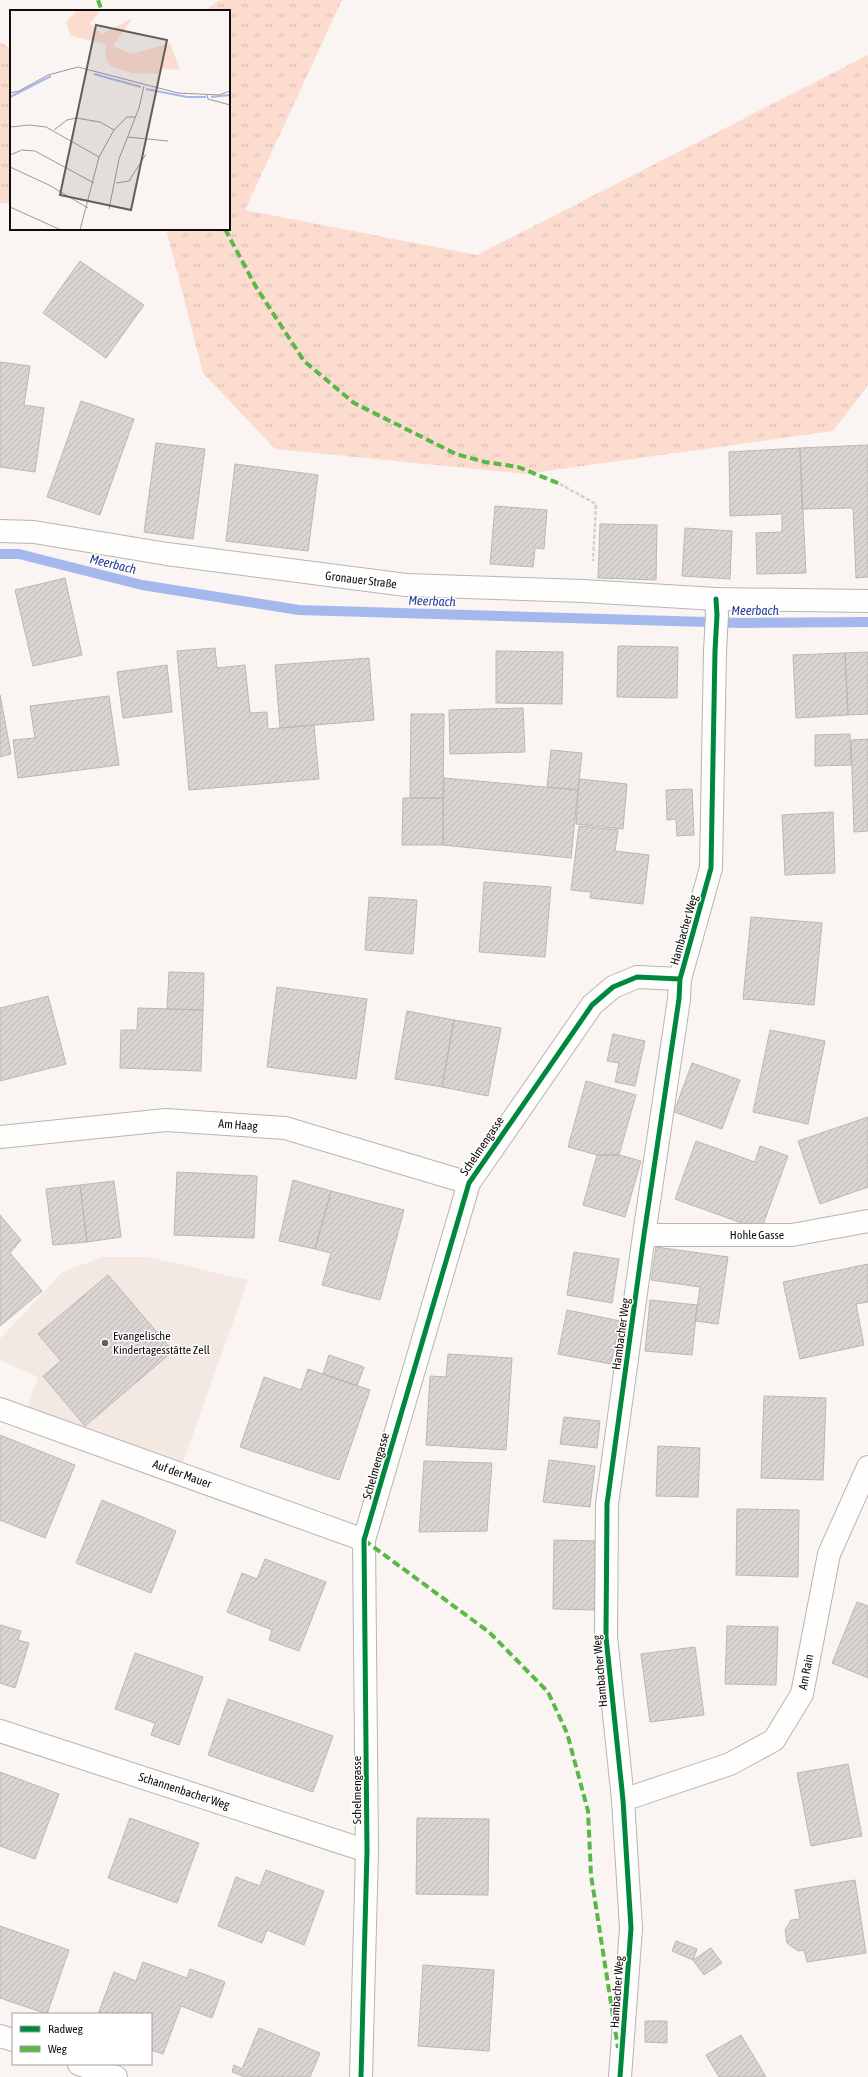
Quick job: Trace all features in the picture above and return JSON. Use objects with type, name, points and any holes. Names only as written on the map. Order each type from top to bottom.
[{"type":"street","name":"Gronauer Straße","points":[[0,531],[34,532],[167,554],[406,585],[591,592],[717,607],[868,601]]},
{"type":"street","name":"Hambacher Weg","points":[[620,2077],[631,1928],[623,1800],[606,1638],[607,1504],[644,1235],[679,999],[680,979],[711,868],[717,607]]},
{"type":"street","name":"Schelmengasse","points":[[361,2077],[367,1851],[364,1540],[469,1183],[592,1005],[613,987],[637,977],[680,979]]},
{"type":"street","name":"Am Haag","points":[[0,1137],[166,1120],[285,1128],[469,1183]]},
{"type":"street","name":"Hohle Gasse","points":[[644,1235],[792,1235],[868,1221]]},
{"type":"street","name":"Auf der Mauer","points":[[0,1409],[364,1540]]},
{"type":"street","name":"Am Rain","points":[[623,1800],[730,1764],[774,1740],[802,1694],[829,1554],[868,1467]]},
{"type":"street","name":"Schannenbacher Weg","points":[[0,1731],[367,1851]]},
{"type":"street","points":[[0,2036],[12,2040]]},
{"type":"street","points":[[83,2065],[116,2077]]},
{"type":"path","points":[[560,484],[596,504],[591,592]]},
{"type":"shaded area","points":[[103,1257],[148,1257],[248,1280],[183,1462],[27,1409],[38,1377],[0,1360],[0,1339],[62,1272]]},
{"type":"green space","points":[[219,0],[342,0],[245,210],[477,255],[868,55],[868,385],[833,431],[525,474],[275,449],[203,373],[166,230],[230,230],[230,10],[206,10]]},
{"type":"green space","points":[[0,42],[10,48],[10,203],[0,203]]},
{"type":"building","points":[[80,261],[144,305],[106,358],[43,313]]},
{"type":"building","points":[[0,362],[30,366],[24,405],[44,408],[35,472],[0,467]]},
{"type":"building","points":[[81,401],[134,419],[100,515],[47,497]]},
{"type":"building","points":[[156,443],[205,449],[193,539],[144,532]]},
{"type":"building","points":[[868,445],[868,577],[856,578],[853,508],[802,509],[800,448]]},
{"type":"building","points":[[800,448],[806,573],[757,574],[756,533],[782,532],[782,514],[730,516],[729,452]]},
{"type":"building","points":[[235,464],[318,475],[308,551],[226,541]]},
{"type":"building","points":[[495,506],[547,510],[544,549],[535,548],[533,567],[490,564]]},
{"type":"building","points":[[600,524],[657,525],[656,580],[598,578]]},
{"type":"building","points":[[685,528],[732,531],[730,579],[682,576]]},
{"type":"building","points":[[65,578],[82,655],[33,666],[15,590]]},
{"type":"building","points":[[618,646],[678,647],[677,698],[617,697]]},
{"type":"building","points":[[215,648],[217,668],[245,665],[250,713],[267,712],[268,729],[314,725],[319,779],[189,790],[177,651]]},
{"type":"building","points":[[496,651],[563,652],[562,704],[496,703]]},
{"type":"building","points":[[868,652],[868,714],[848,715],[845,653]]},
{"type":"building","points":[[845,653],[848,715],[796,718],[793,655]]},
{"type":"building","points":[[369,658],[374,720],[280,728],[275,665]]},
{"type":"building","points":[[167,665],[172,712],[123,718],[117,672]]},
{"type":"building","points":[[0,695],[11,754],[0,757]]},
{"type":"building","points":[[109,696],[119,765],[18,778],[13,740],[35,738],[30,706]]},
{"type":"building","points":[[523,708],[525,752],[450,754],[449,710]]},
{"type":"building","points":[[411,714],[444,714],[443,798],[410,798]]},
{"type":"building","points":[[850,734],[851,765],[815,766],[815,735]]},
{"type":"building","points":[[868,739],[868,831],[854,832],[851,740]]},
{"type":"building","points":[[551,750],[582,753],[578,790],[547,787]]},
{"type":"building","points":[[444,778],[578,790],[571,858],[443,845]]},
{"type":"building","points":[[579,779],[627,784],[623,829],[576,824]]},
{"type":"building","points":[[692,789],[694,835],[677,836],[676,819],[667,820],[666,790]]},
{"type":"building","points":[[403,798],[443,798],[443,845],[402,845]]},
{"type":"building","points":[[833,812],[835,873],[785,875],[782,815]]},
{"type":"building","points":[[579,826],[618,830],[615,851],[649,855],[643,904],[590,898],[591,892],[571,890]]},
{"type":"building","points":[[484,882],[551,887],[545,957],[479,952]]},
{"type":"building","points":[[369,897],[417,900],[413,954],[365,950]]},
{"type":"building","points":[[751,917],[822,923],[814,1005],[743,999]]},
{"type":"building","points":[[169,972],[204,973],[203,1010],[167,1009]]},
{"type":"building","points":[[277,987],[367,999],[356,1079],[267,1067]]},
{"type":"building","points":[[48,996],[66,1064],[0,1081],[0,1008]]},
{"type":"building","points":[[138,1008],[203,1010],[201,1071],[120,1068],[121,1030],[137,1030]]},
{"type":"building","points":[[407,1011],[454,1020],[442,1087],[395,1079]]},
{"type":"building","points":[[454,1020],[501,1028],[488,1096],[442,1087]]},
{"type":"building","points":[[770,1030],[825,1041],[808,1124],[753,1112]]},
{"type":"building","points":[[613,1034],[645,1041],[635,1086],[615,1082],[619,1063],[607,1061]]},
{"type":"building","points":[[692,1063],[740,1080],[722,1129],[674,1112]]},
{"type":"building","points":[[586,1081],[636,1095],[619,1155],[597,1155],[568,1147]]},
{"type":"building","points":[[868,1117],[868,1187],[820,1204],[798,1141]]},
{"type":"building","points":[[696,1141],[755,1162],[760,1146],[788,1156],[761,1230],[675,1199]]},
{"type":"building","points":[[597,1155],[619,1155],[641,1161],[625,1217],[583,1205]]},
{"type":"building","points":[[177,1172],[257,1176],[254,1238],[174,1235]]},
{"type":"building","points":[[293,1180],[331,1191],[315,1249],[279,1241]]},
{"type":"building","points":[[114,1181],[121,1237],[87,1242],[80,1185]]},
{"type":"building","points":[[80,1185],[87,1242],[53,1245],[46,1189]]},
{"type":"building","points":[[331,1191],[404,1210],[380,1300],[322,1285],[331,1253],[315,1249]]},
{"type":"building","points":[[0,1215],[21,1240],[10,1253],[42,1291],[0,1326]]},
{"type":"building","points":[[656,1247],[728,1257],[718,1324],[695,1321],[700,1287],[651,1280]]},
{"type":"building","points":[[574,1252],[619,1259],[612,1303],[567,1295]]},
{"type":"building","points":[[868,1264],[868,1302],[856,1304],[864,1345],[800,1359],[783,1282]]},
{"type":"building","name":"Evangelische Kindertagesstätte Zell","points":[[108,1275],[173,1351],[85,1426],[43,1376],[61,1361],[38,1334]]},
{"type":"building","points":[[650,1300],[697,1305],[692,1355],[645,1351]]},
{"type":"building","points":[[567,1310],[620,1321],[611,1364],[558,1354]]},
{"type":"building","points":[[448,1354],[512,1358],[506,1450],[426,1445],[430,1376],[446,1377]]},
{"type":"building","points":[[329,1355],[364,1367],[357,1386],[323,1374]]},
{"type":"building","points":[[308,1369],[370,1390],[339,1480],[240,1447],[264,1377],[301,1390]]},
{"type":"building","points":[[764,1396],[826,1398],[823,1480],[761,1478]]},
{"type":"building","points":[[564,1417],[600,1421],[597,1448],[560,1444]]},
{"type":"building","points":[[0,1435],[75,1465],[45,1538],[0,1520]]},
{"type":"building","points":[[658,1446],[700,1448],[698,1497],[656,1496]]},
{"type":"building","points":[[549,1460],[595,1466],[590,1507],[543,1502]]},
{"type":"building","points":[[424,1461],[492,1463],[487,1531],[419,1532]]},
{"type":"building","points":[[102,1500],[176,1531],[151,1593],[76,1563]]},
{"type":"building","points":[[737,1509],[799,1510],[798,1577],[736,1575]]},
{"type":"building","points":[[554,1540],[595,1541],[595,1610],[553,1609]]},
{"type":"building","points":[[265,1559],[326,1582],[299,1651],[269,1640],[272,1630],[227,1612],[242,1573],[257,1579]]},
{"type":"building","points":[[857,1602],[868,1606],[868,1678],[832,1663]]},
{"type":"building","points":[[0,1625],[21,1631],[18,1640],[29,1643],[15,1688],[0,1683]]},
{"type":"building","points":[[727,1626],[778,1627],[776,1685],[725,1684]]},
{"type":"building","points":[[695,1647],[704,1715],[650,1722],[641,1654]]},
{"type":"building","points":[[135,1653],[203,1677],[179,1745],[151,1735],[155,1723],[115,1709]]},
{"type":"building","points":[[228,1699],[333,1736],[313,1792],[208,1755]]},
{"type":"building","points":[[848,1764],[862,1836],[811,1846],[797,1773]]},
{"type":"building","points":[[0,1772],[59,1794],[35,1859],[0,1846]]},
{"type":"building","points":[[130,1818],[199,1843],[177,1903],[108,1878]]},
{"type":"building","points":[[417,1818],[489,1819],[488,1895],[416,1894]]},
{"type":"building","points":[[266,1870],[324,1891],[304,1945],[267,1930],[262,1943],[218,1926],[236,1877],[260,1886]]},
{"type":"building","points":[[855,1880],[866,1953],[807,1962],[804,1950],[798,1951],[787,1943],[785,1930],[791,1920],[800,1919],[795,1890]]},
{"type":"building","points":[[0,1926],[69,1950],[47,2013],[0,1998]]},
{"type":"building","points":[[676,1941],[697,1949],[693,1960],[672,1951]]},
{"type":"building","points":[[711,1948],[722,1963],[704,1975],[693,1960]]},
{"type":"building","points":[[143,1962],[187,1978],[190,1969],[225,1982],[212,2018],[181,2006],[163,2054],[152,2050],[152,2013],[98,2013],[114,1972],[136,1981]]},
{"type":"building","points":[[423,1965],[494,1970],[489,2051],[418,2046]]},
{"type":"building","points":[[645,2021],[667,2021],[667,2043],[645,2042]]},
{"type":"building","points":[[259,2028],[320,2053],[310,2077],[245,2077],[232,2072],[234,2065],[242,2069]]},
{"type":"building","points":[[741,2035],[766,2077],[719,2077],[706,2055]]},
{"type":"waterway","name":"Meerbach","points":[[0,554],[19,554],[142,585],[299,610],[742,623],[868,622]]},
{"type":"marked path","points":[[98,0],[102,10]]},
{"type":"marked path","points":[[226,230],[256,287],[304,361],[354,403],[456,454],[485,462],[518,467],[560,484]]},
{"type":"marked path","points":[[364,1540],[489,1632],[548,1692],[567,1733],[588,1811],[591,1875],[618,2048]]},
{"type":"cycle path","points":[[620,2077],[631,1928],[623,1800],[606,1637],[607,1504],[644,1235],[679,999],[680,979],[711,868],[717,615],[716,599]]},
{"type":"cycle path","points":[[361,2077],[367,1851],[364,1540],[469,1183],[592,1005],[613,987],[637,977],[680,979]]},
{"type":"place","name":"Evangelische Kindertagesstätte Zell","points":[[105,1343]]}]
